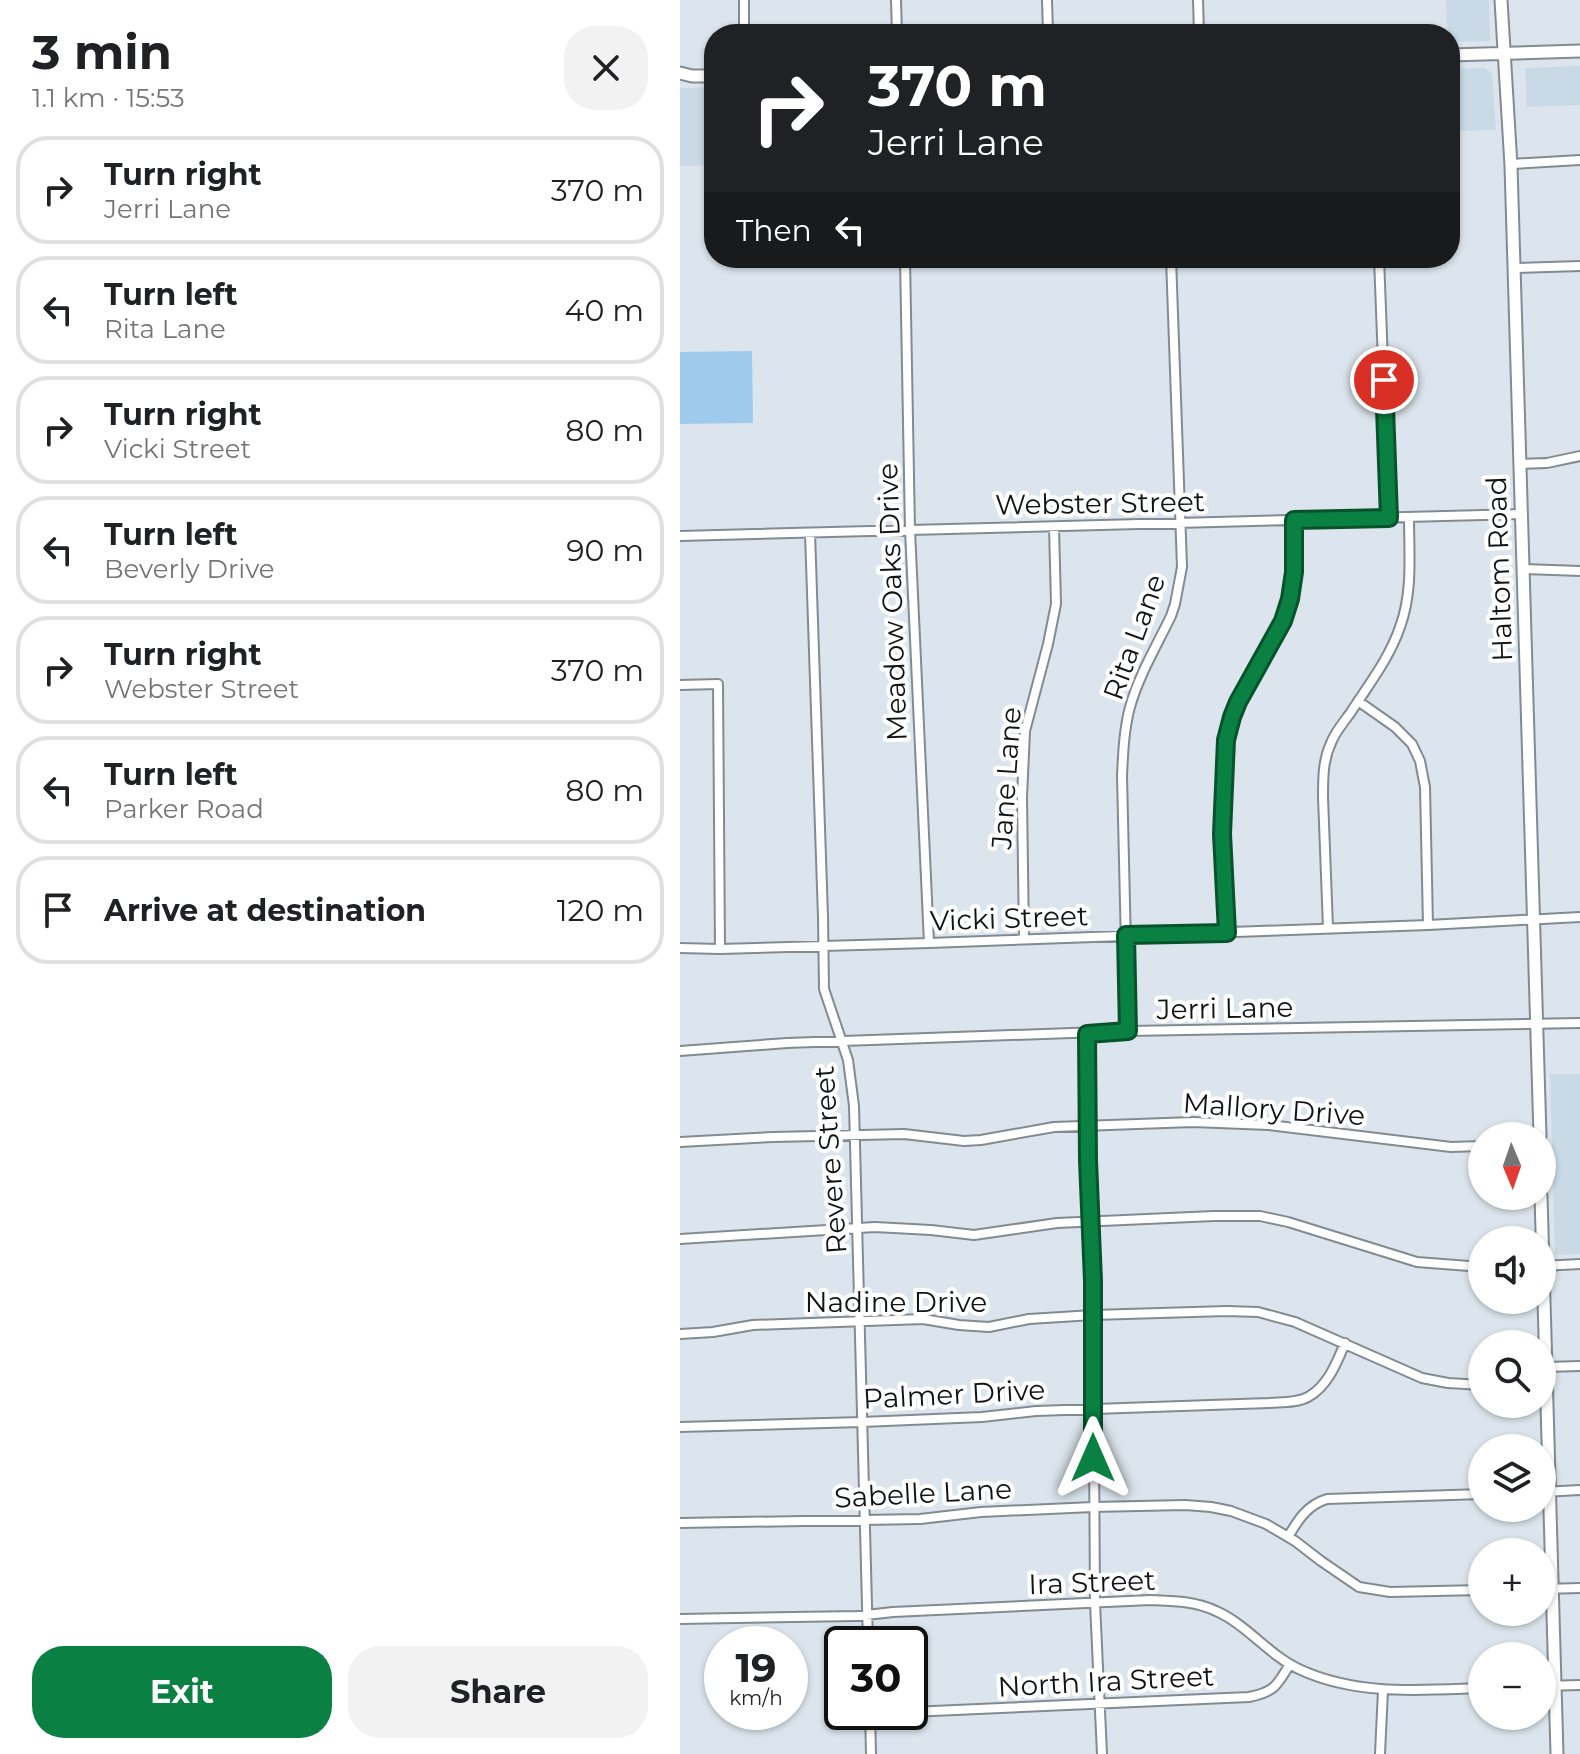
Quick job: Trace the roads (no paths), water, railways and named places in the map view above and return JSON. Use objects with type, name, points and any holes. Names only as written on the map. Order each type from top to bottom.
[{"type":"main road","name":"Haltom Road","points":[[1501,0],[1511,164],[1540,1122]]},
{"type":"main road","points":[[1460,55],[1580,51]]},
{"type":"main road","points":[[680,73],[704,76]]},
{"type":"main road","points":[[1556,1686],[1557,1754]]},
{"type":"street","points":[[744,0],[744,24]]},
{"type":"street","points":[[896,0],[897,24]]},
{"type":"street","points":[[1047,0],[1048,24]]},
{"type":"street","points":[[1198,0],[1199,24]]},
{"type":"street","points":[[1511,164],[1580,160]]},
{"type":"street","points":[[1514,268],[1580,266]]},
{"type":"street","name":"Meadow Oaks Drive","points":[[905,268],[910,530],[929,943]]},
{"type":"street","name":"Rita Lane","points":[[1128,1031],[1122,776],[1129,711],[1135,689],[1175,604],[1182,567],[1171,268]]},
{"type":"street","points":[[1379,268],[1389,518]]},
{"type":"street","points":[[1520,464],[1547,463],[1580,456]]},
{"type":"street","name":"Webster Street","points":[[680,536],[1522,514]]},
{"type":"street","points":[[1328,928],[1323,777],[1326,757],[1331,741],[1385,660],[1400,626],[1409,577],[1409,517]]},
{"type":"street","points":[[1227,933],[1222,834],[1226,740],[1235,710],[1283,621],[1290,599],[1294,572],[1294,520]]},
{"type":"street","name":"Jane Lane","points":[[1024,939],[1022,797],[1025,731],[1056,604],[1054,527]]},
{"type":"street","name":"Revere Street","points":[[810,533],[824,989],[848,1060],[854,1106],[867,1626]]},
{"type":"street","points":[[1523,569],[1580,571]]},
{"type":"street","points":[[680,685],[718,684],[720,949]]},
{"type":"street","points":[[1358,701],[1395,727],[1412,744],[1420,761],[1425,787],[1428,925]]},
{"type":"street","name":"Vicki Street","points":[[680,948],[1227,933],[1580,917]]},
{"type":"street","name":"Jerri Lane","points":[[680,1051],[841,1041],[1128,1031],[1580,1023]]},
{"type":"street","points":[[1087,1034],[1093,1315],[1093,1507],[1102,1754]]},
{"type":"street","name":"Mallory Drive","points":[[680,1142],[855,1134],[904,1134],[964,1141],[1054,1127],[1193,1122],[1306,1128],[1451,1147],[1468,1146]]},
{"type":"street","points":[[680,1239],[857,1228],[903,1228],[974,1235],[1031,1226],[1090,1222],[1260,1216],[1361,1244],[1402,1259],[1468,1267]]},
{"type":"street","points":[[1556,1265],[1580,1264]]},
{"type":"street","name":"Nadine Drive","points":[[680,1334],[753,1325],[923,1319],[989,1327],[1029,1319],[1093,1315],[1258,1312],[1295,1322],[1422,1378],[1468,1384]]},
{"type":"street","name":"Palmer Drive","points":[[680,1427],[982,1417],[1036,1411],[1295,1401],[1307,1397],[1327,1380],[1345,1343]]},
{"type":"street","points":[[1556,1367],[1580,1366]]},
{"type":"street","points":[[1556,1491],[1580,1490]]},
{"type":"street","points":[[1288,1537],[1306,1510],[1327,1499],[1468,1494]]},
{"type":"street","name":"Sabelle Lane","points":[[680,1523],[920,1519],[981,1512],[1093,1507],[1211,1507],[1266,1524],[1348,1581],[1370,1590],[1411,1593],[1468,1591]]},
{"type":"street","points":[[1556,1589],[1580,1588]]},
{"type":"street","name":"Ira Street","points":[[680,1619],[867,1615],[1150,1600],[1185,1602],[1219,1612],[1275,1655],[1316,1677],[1383,1690],[1468,1689]]},
{"type":"street","name":"North Ira Street","points":[[928,1711],[1249,1697],[1265,1694],[1277,1685],[1290,1664]]},
{"type":"street","points":[[1556,1686],[1580,1685]]},
{"type":"street","points":[[1380,1754],[1383,1690]]},
{"type":"street","points":[[870,1730],[871,1754]]}]
